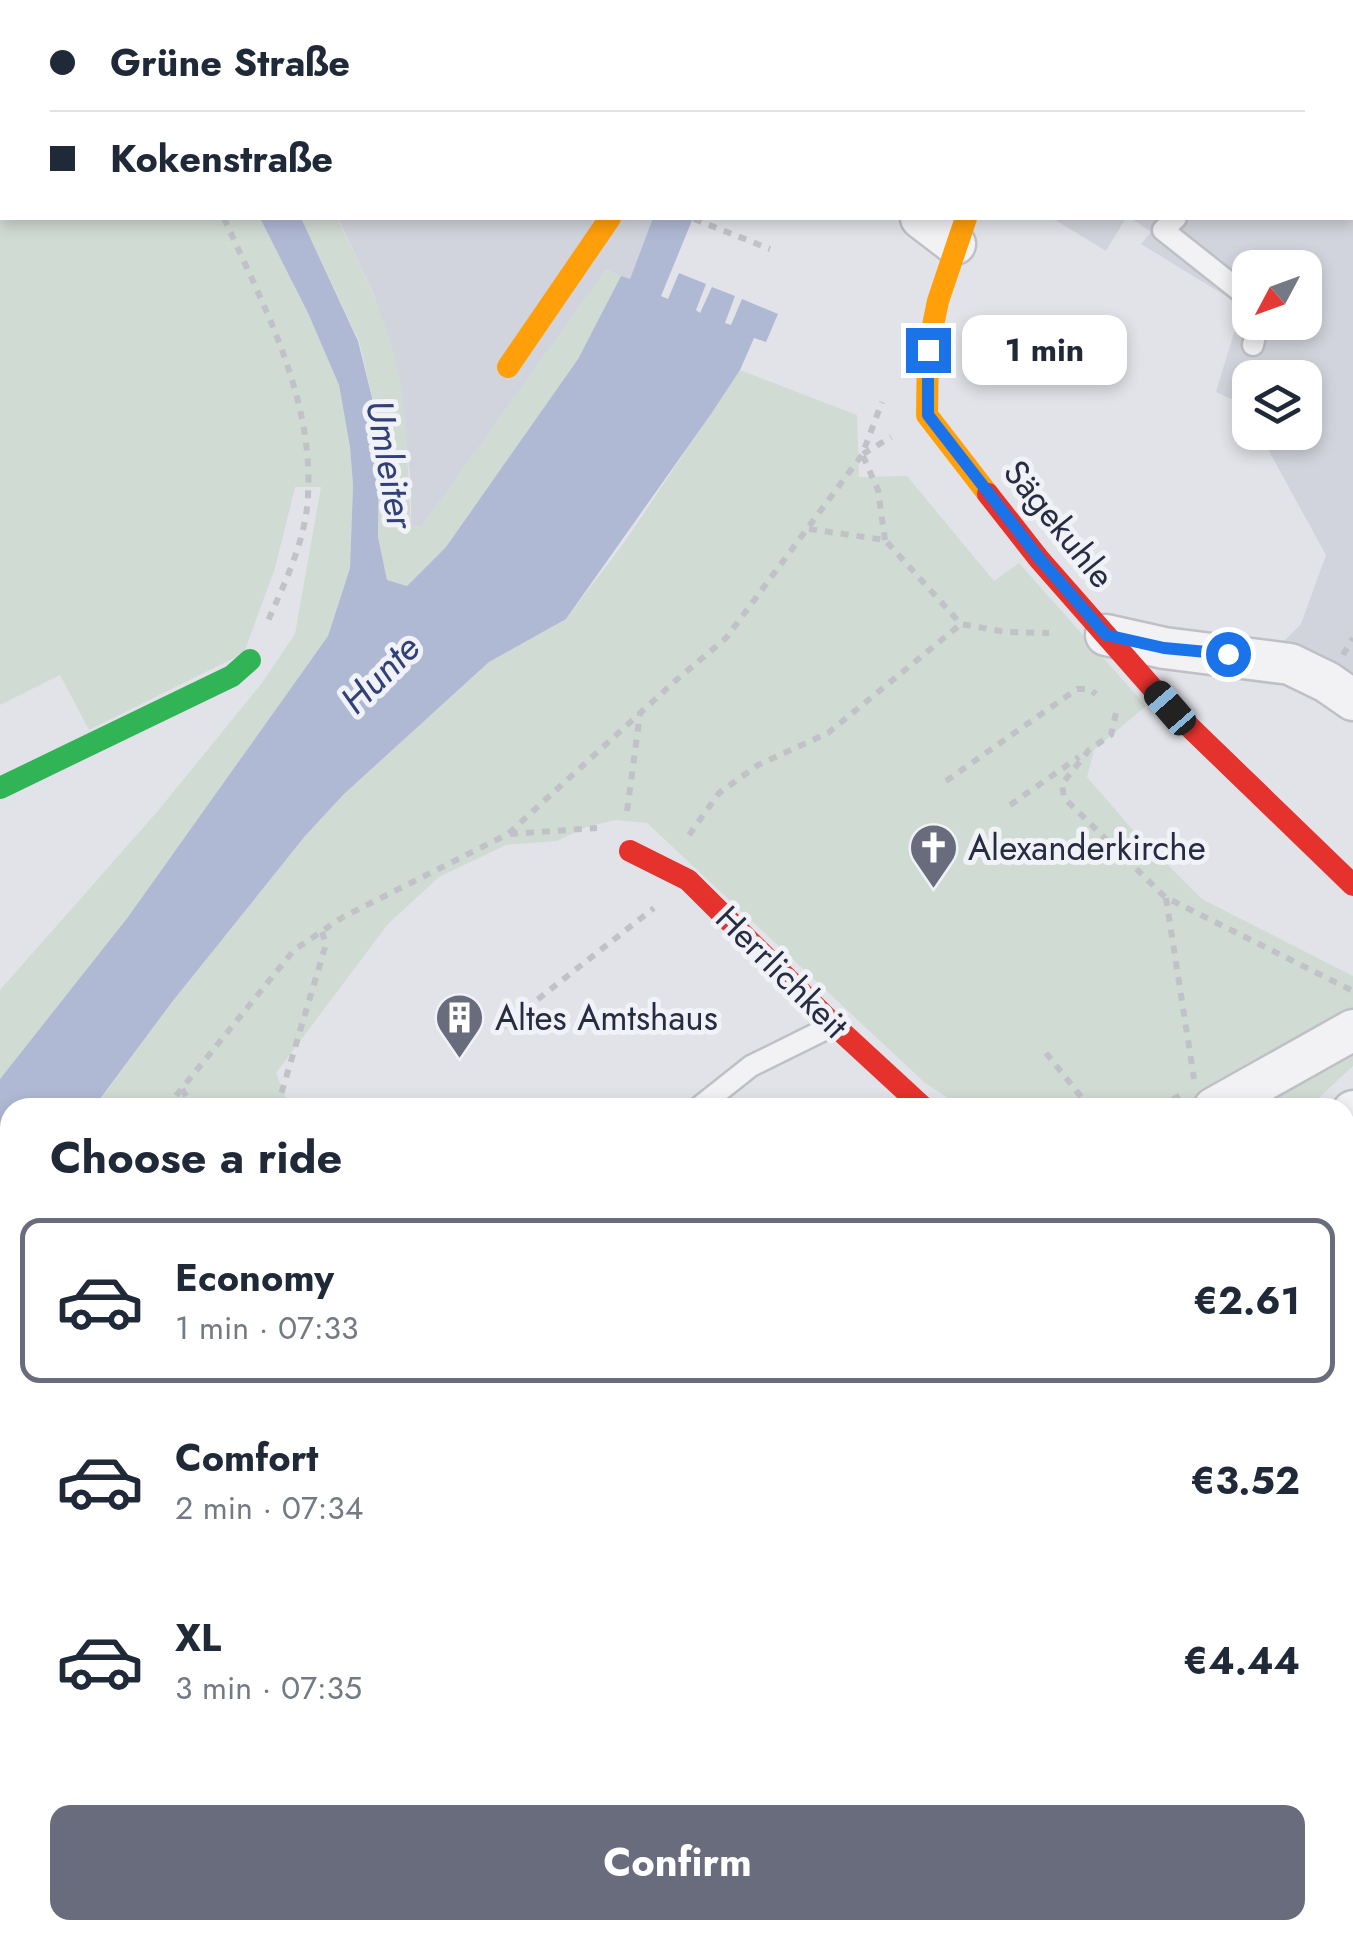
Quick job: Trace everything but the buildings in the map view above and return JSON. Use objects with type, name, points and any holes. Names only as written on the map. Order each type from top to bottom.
[{"type":"street","points":[[508,366],[609,220]]},
{"type":"street","points":[[928,220],[961,230]]},
{"type":"street","name":"Sägekuhle","points":[[961,230],[928,350],[928,415],[1039,558],[1170,708],[1353,884]]},
{"type":"street","points":[[1106,635],[1164,648],[1290,664],[1328,682],[1353,700]]},
{"type":"street","points":[[0,788],[232,676],[250,660]]},
{"type":"street","name":"Herrlichkeit","points":[[630,851],[688,880],[913,1098]]},
{"type":"street","points":[[1205,1097],[1353,1030]]},
{"type":"lane","points":[[1174,220],[1163,230],[1232,284]]},
{"type":"lane","points":[[1253,345],[1254,340]]},
{"type":"lane","points":[[711,1098],[751,1066],[834,1025]]},
{"type":"path","points":[[225,220],[284,353],[306,436],[306,509],[288,575],[250,660]]},
{"type":"path","points":[[697,220],[770,249]]},
{"type":"path","points":[[174,1098],[294,950],[343,916],[508,834],[726,638],[862,455],[878,490],[884,540],[960,624],[1006,632],[1106,635]]},
{"type":"path","points":[[809,529],[884,540]]},
{"type":"path","points":[[680,848],[719,792],[758,765],[828,732],[960,624]]},
{"type":"path","points":[[946,781],[1077,689],[1089,689],[1103,700]]},
{"type":"path","points":[[1010,805],[1112,735],[1116,711]]},
{"type":"path","points":[[626,818],[640,713]]},
{"type":"path","points":[[1089,750],[1062,784],[1064,798],[1166,897],[1353,992]]},
{"type":"path","points":[[500,1030],[688,880]]},
{"type":"path","points":[[1166,897],[1205,1097]]},
{"type":"path","points":[[281,1098],[326,944],[322,931]]},
{"type":"path","points":[[1046,1053],[1082,1098]]},
{"type":"path","points":[[182,1089],[187,1098]]},
{"type":"shaded area","points":[[0,220],[261,220],[339,385],[353,485],[350,568],[328,636],[128,917],[0,1079],[0,990],[157,812],[262,683],[295,634],[321,487],[295,487],[275,568],[244,653],[89,730],[60,675],[0,705]]},
{"type":"shaded area","points":[[302,220],[338,220],[384,321],[401,386],[411,527],[422,526],[605,270],[621,276],[578,359],[446,547],[407,586],[387,580],[378,537],[379,426],[359,341]]},
{"type":"shaded area","points":[[339,220],[652,220],[630,280],[606,270],[422,526],[411,527],[411,485],[400,383],[374,295]]},
{"type":"shaded area","points":[[1055,220],[1125,220],[1106,251]]},
{"type":"shaded area","points":[[1133,220],[1353,220],[1353,688],[1276,649],[1301,624],[1326,555],[1268,450],[1322,450],[1322,360],[1232,360],[1232,399],[1216,392],[1232,339],[1322,340],[1322,250],[1232,250],[1232,300],[1141,244],[1151,232]]},
{"type":"shaded area","points":[[740,370],[857,415],[859,477],[907,476],[994,581],[1019,563],[1146,706],[1094,750],[1087,777],[1132,829],[1202,899],[1353,976],[1353,1066],[1319,1098],[948,1098],[925,1083],[647,823],[616,820],[586,827],[557,841],[506,845],[439,877],[388,924],[276,1073],[286,1098],[101,1098],[172,1002],[305,836],[344,794],[489,662],[566,619],[623,544]]},
{"type":"water","name":"Hunte","points":[[261,220],[302,220],[358,341],[379,426],[378,537],[387,580],[407,586],[446,547],[578,359],[621,276],[630,279],[652,220],[692,220],[661,296],[668,299],[679,273],[706,284],[696,310],[700,313],[712,287],[735,296],[725,323],[731,325],[742,299],[778,314],[766,342],[754,338],[740,370],[711,414],[566,619],[489,662],[344,794],[305,836],[172,1002],[101,1098],[0,1098],[0,1079],[128,917],[328,636],[350,568],[353,485],[339,385]]},
{"type":"traffic: fast","points":[[0,788],[232,676],[250,660]]},
{"type":"traffic: slow","points":[[508,367],[609,220]]},
{"type":"traffic: slow","points":[[965,220],[938,301],[928,350],[927,415],[988,494]]},
{"type":"traffic: jam","points":[[988,494],[1039,559],[1170,708],[1353,885]]},
{"type":"traffic: jam","points":[[630,851],[688,880],[913,1098]]},
{"type":"place","name":"Alexanderkirche","points":[[933,890]]},
{"type":"place","name":"Altes Amtshaus","points":[[460,1060]]},
{"type":"route","points":[[928,350],[928,415],[1039,558],[1106,635],[1164,648],[1228,654]]},
{"type":"water label","name":"Umleiter","points":[[390,464]]}]
